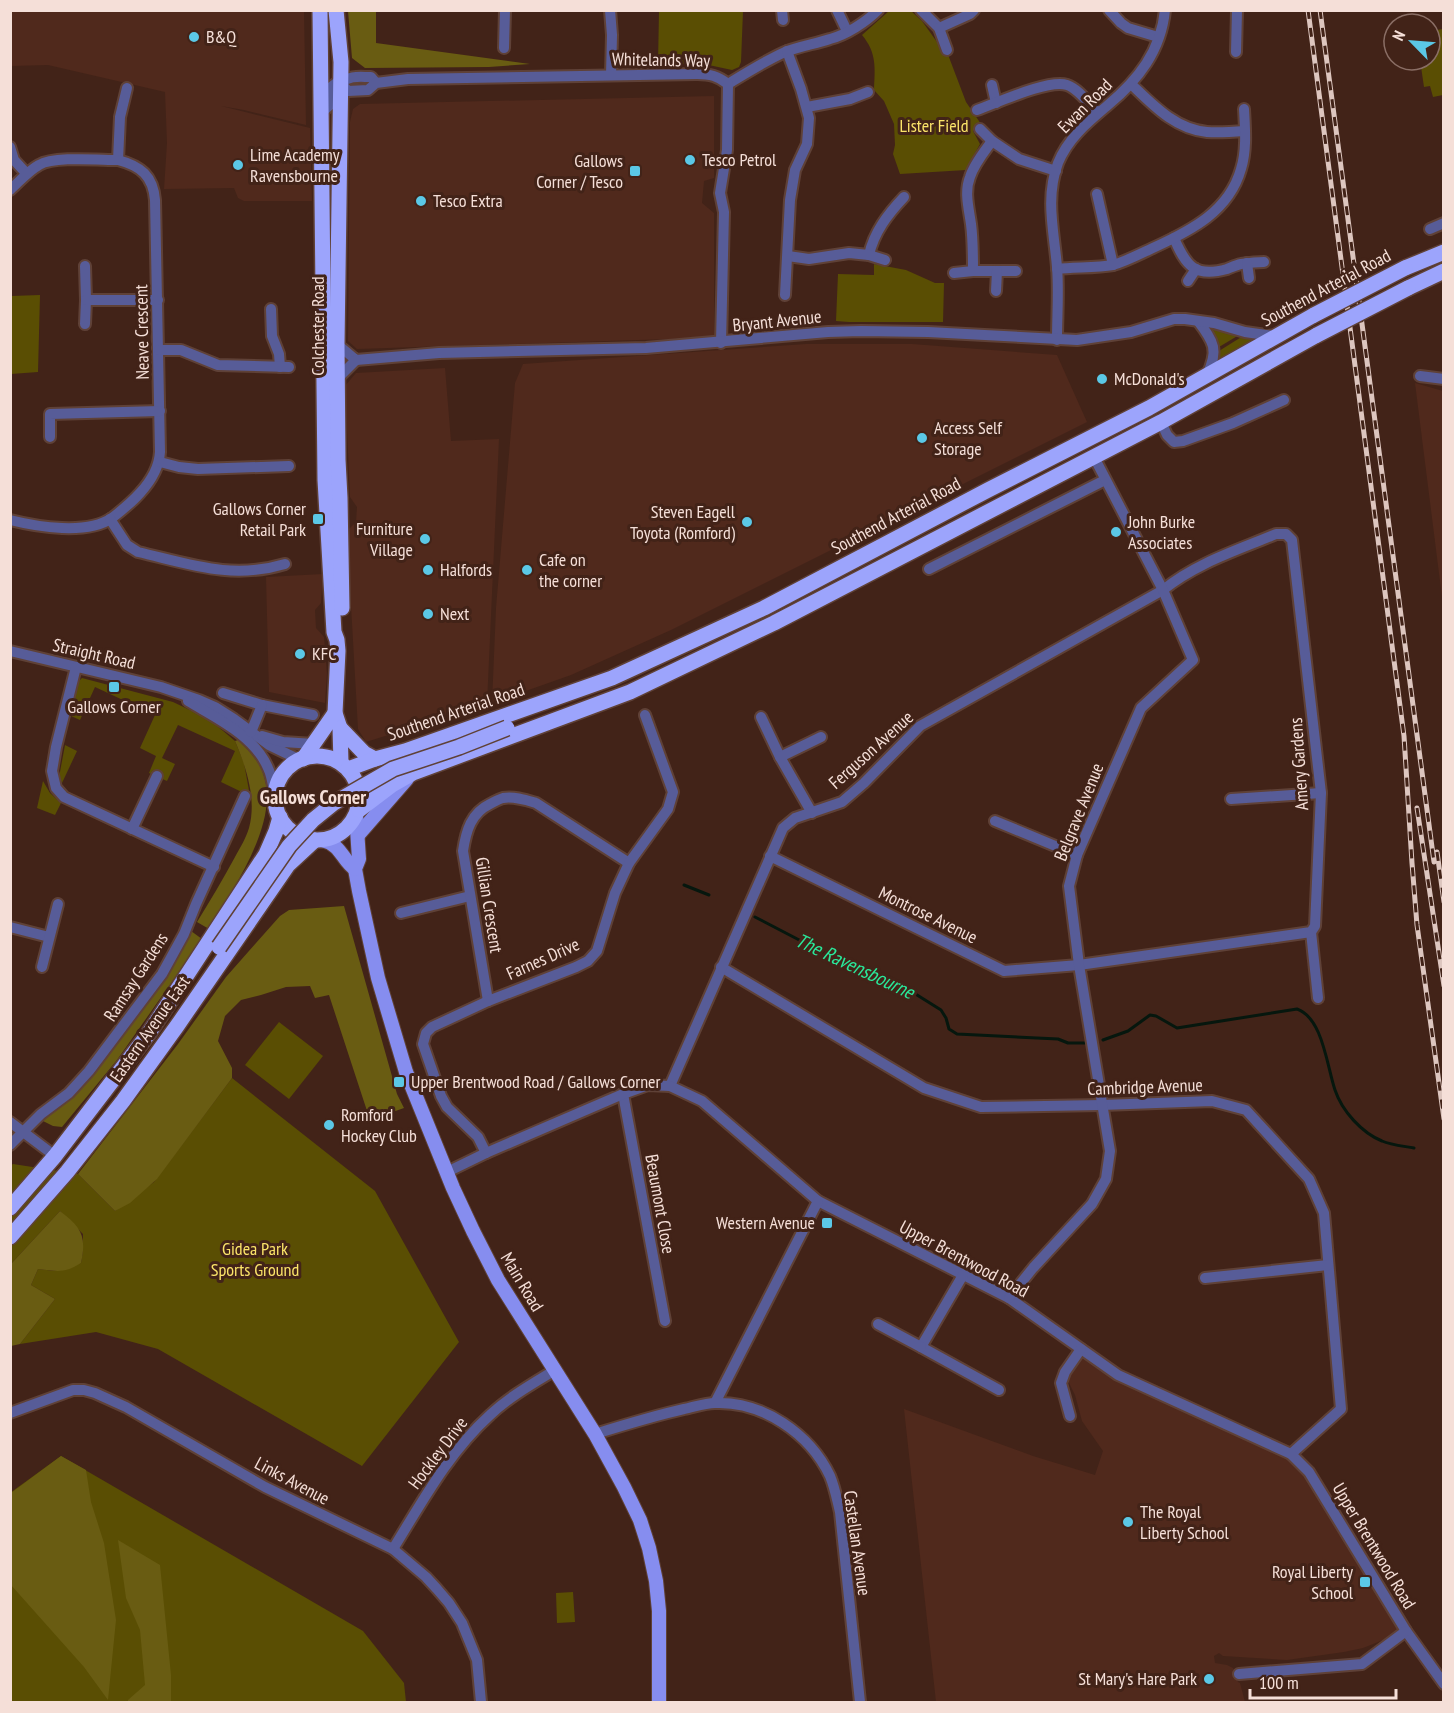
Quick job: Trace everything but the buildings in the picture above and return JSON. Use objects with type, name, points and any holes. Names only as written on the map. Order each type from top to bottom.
[{"type":"highway","name":"Colchester Road","points":[[320,10],[325,480],[334,632],[337,640],[338,721],[344,766]]},
{"type":"highway","name":"Colchester Road","points":[[336,10],[341,62],[337,344],[342,581],[341,632],[337,640]]},
{"type":"highway","points":[[320,69],[340,82]]},
{"type":"highway","name":"Southend Arterial Road","points":[[344,766],[405,751],[612,678],[764,608],[1149,408],[1273,336],[1405,268],[1443,252]]},
{"type":"highway","name":"Southend Arterial Road","points":[[357,812],[399,780],[424,768],[630,692],[774,623],[1161,422],[1317,335],[1443,271]]},
{"type":"highway","points":[[149,1033],[219,947],[289,846],[313,820],[334,803],[393,769],[507,728],[596,690],[612,678]]},
{"type":"highway","points":[[507,728],[630,692]]},
{"type":"highway","points":[[301,759],[325,757],[344,766],[352,775],[359,790],[357,812],[352,822],[339,834],[319,840],[297,836],[287,828],[280,817],[275,796],[282,774],[301,759],[338,721],[364,753],[375,759]]},
{"type":"highway","name":"Eastern Avenue East","points":[[10,1208],[55,1156],[149,1033],[266,854],[280,817]]},
{"type":"highway","name":"Eastern Avenue East","points":[[10,1237],[123,1101],[288,865],[319,840]]},
{"type":"highway","points":[[177,1026],[219,947]]},
{"type":"main road","points":[[359,834],[398,789],[411,776],[424,768]]},
{"type":"main road","name":"Main Road","points":[[357,812],[359,859],[355,869],[378,978],[406,1072],[473,1232],[498,1280],[595,1434],[640,1520],[656,1581],[659,1702]]},
{"type":"main road","name":"Main Road","points":[[319,840],[337,847],[348,864],[355,869]]},
{"type":"street","points":[[504,48],[505,10]]},
{"type":"street","points":[[610,10],[612,75]]},
{"type":"street","points":[[837,10],[847,31]]},
{"type":"street","points":[[728,84],[787,51],[831,39],[863,23],[878,10]]},
{"type":"street","points":[[921,10],[939,28],[946,50]]},
{"type":"street","points":[[939,28],[974,10]]},
{"type":"street","points":[[1109,10],[1128,28],[1158,37]]},
{"type":"street","name":"Ewan Road","points":[[1057,340],[1057,269],[1050,200],[1056,171],[1077,132],[1131,84],[1154,53],[1165,10]]},
{"type":"street","points":[[1236,52],[1237,10]]},
{"type":"street","points":[[786,295],[790,200],[795,170],[807,144],[809,132],[807,107],[787,51]]},
{"type":"street","name":"Whitelands Way","points":[[340,82],[348,91],[368,90],[376,82],[435,78],[709,74],[720,78],[728,84],[728,150],[720,193],[724,212],[721,343]]},
{"type":"street","points":[[321,113],[331,104],[332,87],[340,82]]},
{"type":"street","points":[[977,110],[1044,85],[1065,84],[1075,89],[1098,113]]},
{"type":"street","points":[[1131,84],[1163,114],[1184,126],[1207,132],[1245,131]]},
{"type":"street","points":[[992,86],[996,104]]},
{"type":"street","points":[[118,160],[120,117],[127,88]]},
{"type":"street","points":[[807,107],[850,99],[868,92]]},
{"type":"street","points":[[1057,269],[1113,265],[1174,238],[1203,222],[1229,196],[1242,168],[1244,109]]},
{"type":"street","points":[[980,129],[992,141],[1019,159],[1056,171]]},
{"type":"street","points":[[973,271],[967,190],[969,177],[992,141]]},
{"type":"street","points":[[10,147],[14,160],[26,173]]},
{"type":"street","name":"Neave Crescent","points":[[10,190],[26,173],[44,162],[54,160],[118,160],[139,168],[152,184],[155,200],[158,300],[160,462]]},
{"type":"street","points":[[1097,194],[1113,265]]},
{"type":"street","points":[[869,255],[872,241],[878,231],[891,211],[904,197]]},
{"type":"street","points":[[1430,229],[1443,223]]},
{"type":"street","points":[[1174,238],[1182,256],[1196,269],[1204,272],[1215,272],[1247,263],[1264,262]]},
{"type":"street","points":[[788,256],[809,259],[849,253],[869,255],[885,260]]},
{"type":"street","points":[[1247,263],[1249,278]]},
{"type":"street","points":[[85,266],[85,324]]},
{"type":"street","points":[[1188,281],[1196,269]]},
{"type":"street","points":[[996,291],[997,271]]},
{"type":"street","points":[[954,273],[1016,271]]},
{"type":"street","points":[[86,300],[158,300]]},
{"type":"street","points":[[159,350],[181,350],[218,365],[285,367],[272,336],[271,309]]},
{"type":"street","name":"Bryant Avenue","points":[[356,360],[439,353],[636,349],[861,331],[1077,340],[1131,332],[1185,318],[1273,336]]},
{"type":"street","points":[[1198,321],[1211,340],[1214,352],[1213,362],[1207,375]]},
{"type":"street","points":[[337,344],[356,360],[338,378]]},
{"type":"street","points":[[1420,376],[1443,379]]},
{"type":"street","points":[[1161,422],[1167,435],[1174,442],[1184,441],[1233,423],[1284,400]]},
{"type":"street","points":[[50,437],[50,414],[160,411]]},
{"type":"street","name":"Belgrave Avenue","points":[[1009,1298],[1033,1268],[1092,1204],[1106,1179],[1110,1151],[1079,964],[1069,886],[1077,855],[1142,708],[1193,660],[1163,590],[1094,457]]},
{"type":"street","points":[[10,520],[74,529],[110,519],[144,488],[160,462],[198,469],[289,466]]},
{"type":"street","points":[[929,569],[1105,480]]},
{"type":"street","points":[[110,519],[127,545],[138,552],[219,571],[265,570],[285,564]]},
{"type":"street","name":"Amery Gardens","points":[[1163,590],[1179,577],[1276,534],[1286,534],[1292,540],[1321,793],[1315,926],[1311,932],[1317,998]]},
{"type":"street","name":"Ferguson Avenue","points":[[670,1086],[783,828],[795,819],[842,802],[920,726],[1163,590]]},
{"type":"street","name":"Straight Road","points":[[10,651],[170,690],[214,707],[269,745],[301,759]]},
{"type":"street","points":[[76,667],[52,771],[56,788],[64,796],[214,867]]},
{"type":"street","name":"Straight Road","points":[[170,690],[239,733],[252,746],[268,768],[275,796]]},
{"type":"street","points":[[223,693],[262,705],[313,714]]},
{"type":"street","points":[[262,705],[251,732],[276,740],[314,744]]},
{"type":"street","name":"Farnes Drive","points":[[486,1153],[478,1137],[447,1107],[441,1096],[423,1044],[426,1033],[432,1027],[488,1001],[588,961],[597,951],[615,893],[629,863],[668,809],[673,792],[645,715]]},
{"type":"street","points":[[761,717],[780,757],[812,813]]},
{"type":"street","points":[[780,757],[820,737]]},
{"type":"street","points":[[132,829],[157,776]]},
{"type":"street","points":[[1231,799],[1321,793]]},
{"type":"street","name":"Ramsay Gardens","points":[[10,1145],[69,1093],[89,1071],[162,974],[184,934],[245,796]]},
{"type":"street","name":"Gillian Crescent","points":[[488,1001],[463,851],[472,818],[478,812],[502,798],[536,803],[629,863]]},
{"type":"street","points":[[995,821],[1077,855]]},
{"type":"street","name":"Montrose Avenue","points":[[770,856],[1004,971],[1079,964]]},
{"type":"street","points":[[401,913],[470,896]]},
{"type":"street","points":[[42,967],[58,904]]},
{"type":"street","points":[[10,927],[49,937]]},
{"type":"street","points":[[1079,964],[1311,932]]},
{"type":"street","name":"Cambridge Avenue","points":[[721,967],[924,1088],[981,1107],[1212,1101],[1246,1110],[1309,1179],[1324,1213],[1341,1409],[1291,1454]]},
{"type":"street","name":"Upper Brentwood Road","points":[[447,1172],[486,1153],[648,1085],[670,1086],[702,1101],[818,1201],[1009,1298],[1118,1375],[1291,1454],[1309,1472],[1406,1631],[1443,1684]]},
{"type":"street","name":"Beaumont Close","points":[[623,1094],[665,1321]]},
{"type":"street","points":[[10,1122],[55,1156]]},
{"type":"street","points":[[715,1403],[818,1201]]},
{"type":"street","points":[[1205,1278],[1328,1265]]},
{"type":"street","points":[[921,1347],[963,1275]]},
{"type":"street","points":[[878,1324],[999,1390]]},
{"type":"street","points":[[1070,1416],[1061,1383],[1065,1372],[1081,1349]]},
{"type":"street","name":"Hockley Drive","points":[[393,1549],[444,1468],[473,1431],[514,1395],[555,1370]]},
{"type":"street","name":"Links Avenue","points":[[10,1413],[73,1390],[95,1393],[126,1407],[285,1497],[393,1549],[437,1589],[462,1623],[477,1660],[481,1702]]},
{"type":"street","name":"Castellan Avenue","points":[[595,1434],[652,1416],[715,1403],[752,1408],[770,1415],[787,1425],[809,1445],[829,1474],[840,1512],[860,1702]]},
{"type":"street","points":[[1239,1674],[1362,1664],[1406,1631]]},
{"type":"shaded area","points":[[10,11],[304,11],[306,125],[221,106],[310,128],[312,201],[244,201],[238,198],[234,188],[164,189],[167,143],[165,92],[48,65],[11,66]]},
{"type":"shaded area","points":[[348,11],[376,11],[376,43],[530,64],[489,67],[365,68],[352,58]]},
{"type":"shaded area","points":[[714,96],[714,178],[704,181],[702,203],[714,213],[714,340],[701,338],[357,349],[348,341],[350,122],[353,109],[360,104]]},
{"type":"shaded area","points":[[806,344],[912,344],[1057,355],[1087,422],[671,630],[571,675],[492,703],[496,608],[515,383],[523,364]]},
{"type":"shaded area","points":[[445,368],[451,441],[499,439],[487,704],[366,742],[358,729],[349,570],[349,529],[356,522],[357,507],[350,497],[345,386],[356,373]]},
{"type":"shaded area","points":[[1415,383],[1443,391],[1443,613],[1442,597]]},
{"type":"shaded area","points":[[323,574],[321,603],[315,610],[316,628],[324,637],[327,674],[325,703],[269,692],[266,577]]},
{"type":"shaded area","points":[[238,740],[256,759],[263,773],[267,792],[266,812],[252,854],[209,929],[197,922],[243,843],[251,817],[249,783],[235,741]]},
{"type":"shaded area","points":[[344,906],[397,1094],[404,1108],[370,1120],[329,995],[315,998],[310,986],[286,987],[241,1000],[225,1016],[218,1041],[232,1068],[232,1078],[157,1179],[130,1203],[115,1211],[78,1174],[178,1044],[226,977],[280,916],[289,910]]},
{"type":"shaded area","points":[[191,931],[202,939],[117,1060],[62,1127],[43,1121],[85,1082],[156,987]]},
{"type":"shaded area","points":[[60,1211],[73,1222],[81,1233],[83,1254],[81,1263],[65,1270],[38,1269],[31,1285],[55,1299],[20,1344],[11,1346],[11,1264]]},
{"type":"shaded area","name":"The Royal Liberty School","points":[[1081,1349],[1118,1375],[1291,1454],[1309,1472],[1406,1631],[1363,1648],[1287,1660],[1223,1656],[1219,1653],[1214,1656],[1215,1663],[1233,1668],[1245,1702],[936,1702],[904,1409],[1033,1456],[1095,1475],[1103,1451],[1082,1421],[1075,1395],[1066,1377]]},
{"type":"shaded area","points":[[61,1456],[86,1470],[91,1502],[104,1543],[116,1620],[108,1700],[84,1667],[11,1585],[11,1493]]},
{"type":"shaded area","points":[[118,1540],[160,1565],[171,1675],[171,1702],[128,1702],[145,1685],[140,1630],[126,1598]]},
{"type":"green space","points":[[659,11],[743,11],[739,67],[732,70],[704,64],[658,64]]},
{"type":"green space","name":"Lister Field","points":[[889,11],[911,11],[947,52],[966,102],[981,124],[973,131],[980,144],[966,170],[900,174],[893,154],[894,124],[884,101],[874,90],[873,55],[862,35]]},
{"type":"green space","points":[[1442,29],[1443,95],[1433,97],[1430,86],[1424,87],[1422,72],[1442,72]]},
{"type":"green space","points":[[874,264],[906,270],[935,283],[944,283],[943,322],[836,321],[838,274],[874,275]]},
{"type":"green space","points":[[40,295],[38,372],[11,374],[11,296]]},
{"type":"green space","points":[[1211,327],[1239,335],[1219,347]]},
{"type":"green space","points":[[1243,336],[1254,340],[1219,359],[1219,351]]},
{"type":"green space","points":[[82,678],[173,702],[209,719],[235,741],[244,763],[250,796],[221,782],[235,751],[178,725],[162,758],[175,764],[167,781],[149,773],[156,756],[140,748],[155,715],[95,687],[80,720],[71,716],[75,691]]},
{"type":"green space","points":[[65,745],[77,751],[62,783],[59,777]]},
{"type":"green space","points":[[43,781],[50,793],[61,803],[55,815],[37,808]]},
{"type":"green space","points":[[279,1022],[323,1056],[289,1099],[245,1065]]},
{"type":"green space","name":"Gidea Park Sports Ground","points":[[232,1078],[375,1191],[459,1342],[362,1466],[158,1349],[96,1332],[20,1344],[55,1299],[31,1285],[38,1269],[55,1271],[81,1263],[83,1234],[60,1211],[11,1264],[10,1166],[13,1164],[78,1174],[115,1211],[154,1182]]},
{"type":"green space","points":[[61,1456],[363,1631],[404,1683],[406,1702],[11,1702],[10,1493]]},
{"type":"green space","points":[[573,1592],[575,1622],[557,1623],[556,1593]]},
{"type":"waterway","name":"The Ravensbourne","points":[[684,885],[709,895]]},
{"type":"waterway","name":"The Ravensbourne","points":[[755,917],[853,968],[871,975],[890,978],[941,1010],[949,1029],[957,1034],[1058,1039],[1068,1043],[1086,1043]]},
{"type":"waterway","name":"The Ravensbourne","points":[[1103,1040],[1128,1031],[1150,1015],[1177,1028],[1297,1009],[1313,1022],[1323,1044],[1335,1090],[1342,1106],[1367,1133],[1382,1141],[1414,1148]]},
{"type":"railway","points":[[1308,10],[1404,736],[1417,925],[1444,1119]]},
{"type":"railway","points":[[1320,10],[1434,862]]},
{"type":"railway","points":[[1417,808],[1444,986]]},
{"type":"railway","points":[[1437,852],[1444,902]]},
{"type":"place","name":"B&Q","points":[[194,37]]},
{"type":"place","name":"Tesco Petrol","points":[[690,160]]},
{"type":"place","name":"Lime Academy Ravensbourne","points":[[238,165]]},
{"type":"place","name":"Gallows Corner / Tesco","points":[[635,171]]},
{"type":"place","name":"Tesco Extra","points":[[421,201]]},
{"type":"place","name":"McDonald's","points":[[1102,379]]},
{"type":"place","name":"Access Self Storage","points":[[922,438]]},
{"type":"place","name":"Gallows Corner Retail Park","points":[[318,519]]},
{"type":"place","name":"Steven Eagell Toyota (Romford)","points":[[747,522]]},
{"type":"place","name":"John Burke Associates","points":[[1116,532]]},
{"type":"place","name":"Furniture Village","points":[[425,539]]},
{"type":"place","name":"Halfords","points":[[428,570]]},
{"type":"place","name":"Cafe on the corner","points":[[527,570]]},
{"type":"place","name":"Next","points":[[428,614]]},
{"type":"place","name":"KFC","points":[[300,654]]},
{"type":"place","name":"Gallows Corner","points":[[114,687]]},
{"type":"place","name":"Upper Brentwood Road / Gallows Corner","points":[[399,1082]]},
{"type":"place","name":"Romford Hockey Club","points":[[329,1125]]},
{"type":"place","name":"Western Avenue","points":[[827,1223]]},
{"type":"place","name":"The Royal Liberty School","points":[[1128,1522]]},
{"type":"place","name":"Royal Liberty School","points":[[1365,1582]]},
{"type":"place","name":"St Mary's Hare Park","points":[[1209,1679]]},
{"type":"district","name":"Gallows Corner","points":[[313,797]]}]
